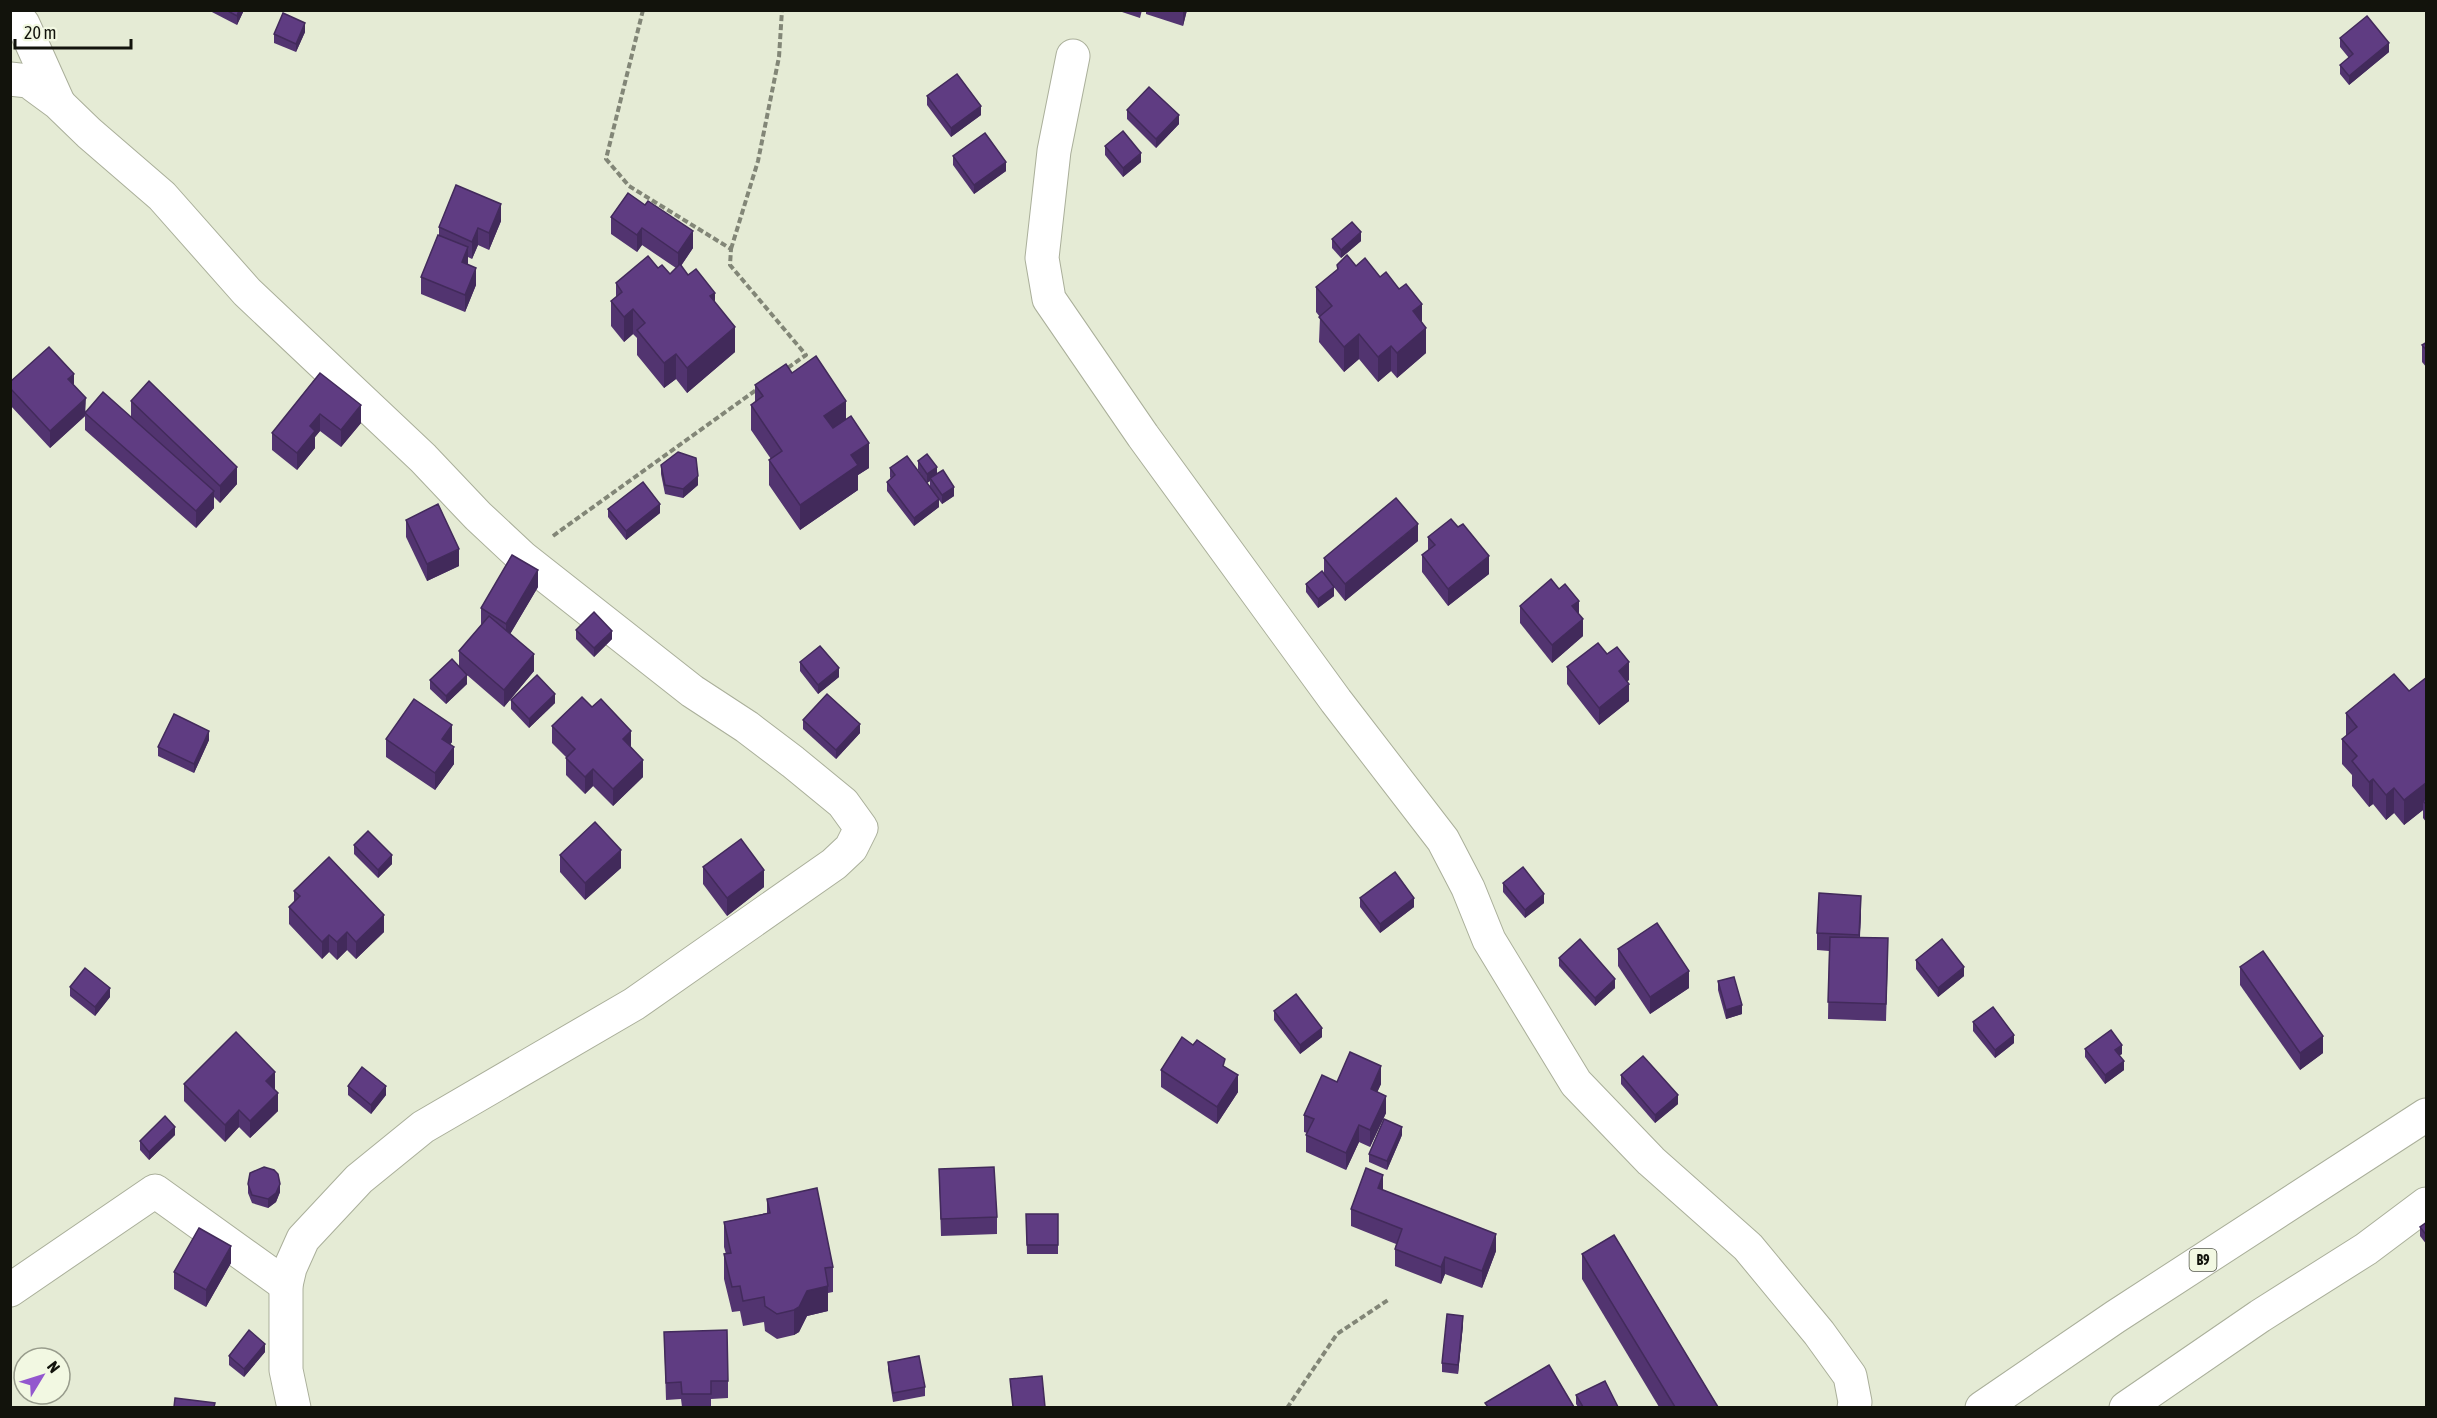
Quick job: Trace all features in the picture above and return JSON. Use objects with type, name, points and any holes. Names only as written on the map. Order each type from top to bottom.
[{"type":"main road","points":[[11,10],[23,24],[58,103]]},
{"type":"main road","points":[[1073,56],[1054,152],[1042,258],[1049,299],[1143,436],[1336,701],[1443,840],[1468,888],[1489,940],[1576,1083],[1651,1161],[1748,1247],[1820,1333],[1850,1376],[1854,1407]]},
{"type":"main road","points":[[10,79],[28,81],[58,103],[162,196],[247,292],[423,458],[478,516],[523,558],[692,691],[802,769],[843,803],[861,828],[851,848],[834,864],[634,1004],[423,1127],[359,1179],[303,1239],[290,1268],[286,1285],[286,1370],[294,1407]]},
{"type":"main road","name":"B9","points":[[1982,1407],[2115,1317],[2427,1115]]},
{"type":"main road","points":[[10,1290],[155,1191],[286,1285]]},
{"type":"main road","points":[[2126,1407],[2260,1316],[2366,1249],[2427,1204]]},
{"type":"path","points":[[643,10],[606,159],[629,186],[730,249]]},
{"type":"path","points":[[778,375],[806,355],[730,265],[730,249],[758,161],[779,57],[782,10]]},
{"type":"path","points":[[523,558],[768,382]]},
{"type":"path","points":[[1287,1407],[1336,1334],[1388,1300]]},
{"type":"building","points":[[226,10],[239,10],[237,16]]},
{"type":"building","points":[[283,13],[305,23],[296,44],[274,34]]},
{"type":"building","points":[[2367,16],[2389,43],[2349,76],[2340,65],[2353,54],[2340,38]]},
{"type":"building","points":[[957,74],[981,106],[951,128],[927,96]]},
{"type":"building","points":[[1149,87],[1179,115],[1156,139],[1127,110]]},
{"type":"building","points":[[1123,131],[1141,153],[1123,168],[1105,146]]},
{"type":"building","points":[[985,133],[1006,162],[974,185],[953,156]]},
{"type":"building","points":[[456,185],[501,204],[489,233],[478,228],[472,242],[439,227]]},
{"type":"building","points":[[628,193],[645,205],[648,201],[693,231],[678,253],[642,228],[637,235],[611,217]]},
{"type":"building","points":[[1352,222],[1361,232],[1341,250],[1332,239]]},
{"type":"building","points":[[438,235],[468,247],[462,262],[476,268],[465,295],[421,277]]},
{"type":"building","points":[[1347,255],[1356,266],[1365,258],[1380,277],[1386,272],[1399,289],[1406,284],[1422,304],[1413,311],[1426,328],[1397,353],[1391,346],[1378,357],[1359,334],[1344,347],[1319,317],[1332,306],[1316,287],[1338,269],[1337,265]]},
{"type":"building","points":[[648,256],[658,268],[662,265],[670,274],[680,264],[688,275],[696,269],[715,293],[710,296],[735,327],[687,368],[676,354],[664,363],[637,330],[645,323],[633,309],[624,317],[611,301],[622,292],[616,283]]},
{"type":"building","points":[[49,347],[74,374],[68,379],[86,398],[50,431],[10,388],[10,382]]},
{"type":"building","points":[[816,356],[846,401],[824,416],[833,428],[851,416],[869,443],[851,455],[858,465],[800,505],[769,460],[782,451],[751,405],[763,396],[755,385],[786,364],[792,373]]},
{"type":"building","points":[[320,373],[361,405],[341,430],[320,414],[310,426],[315,431],[297,453],[272,433]]},
{"type":"building","points":[[149,381],[237,467],[220,486],[131,401]]},
{"type":"building","points":[[103,392],[214,491],[196,511],[85,413]]},
{"type":"building","points":[[678,452],[696,458],[698,476],[683,489],[665,485],[661,465]]},
{"type":"building","points":[[927,454],[937,467],[927,474],[918,461]]},
{"type":"building","points":[[907,456],[939,499],[914,518],[887,482],[895,475],[890,468]]},
{"type":"building","points":[[943,470],[954,487],[942,495],[930,478]]},
{"type":"building","points":[[643,482],[660,504],[626,531],[608,509]]},
{"type":"building","points":[[1396,498],[1418,524],[1345,584],[1324,558]]},
{"type":"building","points":[[438,504],[459,549],[427,564],[406,520]]},
{"type":"building","points":[[1451,519],[1458,527],[1463,524],[1489,556],[1448,589],[1422,555],[1435,545],[1428,537]]},
{"type":"building","points":[[512,555],[538,570],[506,624],[481,608]]},
{"type":"building","points":[[1322,571],[1334,587],[1318,599],[1306,584]]},
{"type":"building","points":[[1551,579],[1559,589],[1565,584],[1579,601],[1572,606],[1583,619],[1552,645],[1520,606]]},
{"type":"building","points":[[594,612],[612,631],[594,648],[576,630]]},
{"type":"building","points":[[489,616],[534,654],[504,690],[459,651]]},
{"type":"building","points":[[1598,643],[1607,654],[1617,647],[1629,662],[1619,671],[1629,684],[1599,708],[1567,667]]},
{"type":"building","points":[[820,646],[839,668],[818,685],[800,662]]},
{"type":"building","points":[[452,659],[467,675],[446,696],[430,680]]},
{"type":"building","points":[[2394,674],[2409,691],[2427,677],[2427,782],[2404,800],[2394,788],[2386,795],[2373,779],[2369,782],[2352,761],[2357,756],[2342,739],[2357,727],[2346,713]]},
{"type":"building","points":[[537,675],[555,694],[529,719],[511,700]]},
{"type":"building","points":[[827,694],[860,724],[836,750],[803,720]]},
{"type":"building","points":[[582,697],[592,707],[601,699],[631,731],[623,739],[643,760],[613,789],[593,769],[585,777],[566,758],[575,749],[552,726]]},
{"type":"building","points":[[414,699],[452,725],[442,739],[454,747],[435,773],[386,739]]},
{"type":"building","points":[[174,714],[209,731],[194,764],[158,747]]},
{"type":"building","points":[[595,822],[621,850],[585,883],[560,855]]},
{"type":"building","points":[[368,831],[392,855],[378,870],[354,845]]},
{"type":"building","points":[[741,839],[764,870],[727,898],[703,867]]},
{"type":"building","points":[[329,857],[384,915],[356,942],[347,932],[337,942],[329,935],[322,942],[289,907],[300,896],[294,891]]},
{"type":"building","points":[[1523,867],[1544,894],[1525,910],[1503,883]]},
{"type":"building","points":[[1395,872],[1414,898],[1380,924],[1360,898]]},
{"type":"building","points":[[1819,893],[1861,896],[1859,935],[1817,933]]},
{"type":"building","points":[[1657,923],[1689,971],[1650,997],[1618,949]]},
{"type":"building","points":[[1830,937],[1888,938],[1886,1004],[1828,1002]]},
{"type":"building","points":[[1580,939],[1615,979],[1595,998],[1559,958]]},
{"type":"building","points":[[1942,939],[1964,967],[1938,988],[1916,960]]},
{"type":"building","points":[[2263,951],[2323,1036],[2300,1053],[2240,967]]},
{"type":"building","points":[[85,968],[110,988],[95,1007],[70,987]]},
{"type":"building","points":[[1734,977],[1742,1005],[1726,1010],[1718,981]]},
{"type":"building","points":[[1296,994],[1322,1028],[1300,1045],[1274,1011]]},
{"type":"building","points":[[1993,1007],[2014,1035],[1995,1050],[1973,1022]]},
{"type":"building","points":[[2111,1030],[2122,1045],[2115,1050],[2124,1061],[2105,1075],[2085,1049]]},
{"type":"building","points":[[236,1032],[275,1072],[266,1081],[278,1093],[250,1121],[239,1110],[225,1125],[184,1084]]},
{"type":"building","points":[[1182,1037],[1193,1045],[1197,1040],[1225,1059],[1223,1066],[1238,1075],[1217,1107],[1161,1070]]},
{"type":"building","points":[[1350,1052],[1381,1066],[1371,1089],[1386,1096],[1370,1130],[1359,1125],[1346,1153],[1306,1135],[1314,1119],[1304,1115],[1322,1075],[1337,1082]]},
{"type":"building","points":[[1643,1056],[1678,1095],[1655,1115],[1621,1075]]},
{"type":"building","points":[[362,1067],[386,1086],[371,1105],[348,1086]]},
{"type":"building","points":[[165,1116],[175,1127],[149,1152],[140,1141]]},
{"type":"building","points":[[1384,1119],[1402,1127],[1387,1161],[1369,1154]]},
{"type":"building","points":[[264,1167],[278,1174],[280,1184],[276,1193],[268,1199],[252,1195],[248,1184],[250,1173]]},
{"type":"building","points":[[994,1167],[997,1217],[941,1219],[939,1169]]},
{"type":"building","points":[[1366,1168],[1383,1175],[1378,1188],[1496,1234],[1482,1271],[1445,1257],[1441,1267],[1395,1249],[1402,1229],[1351,1209]]},
{"type":"building","points":[[817,1188],[833,1267],[825,1268],[828,1286],[807,1291],[799,1307],[777,1314],[765,1306],[764,1297],[743,1301],[740,1286],[732,1287],[724,1254],[731,1253],[724,1222],[770,1213],[767,1199]]},
{"type":"building","points":[[1026,1214],[1058,1214],[1058,1245],[1027,1245]]},
{"type":"building","points":[[2427,1222],[2427,1236],[2420,1227]]},
{"type":"building","points":[[199,1228],[231,1246],[206,1290],[174,1272]]},
{"type":"building","points":[[1614,1235],[1718,1407],[1675,1407],[1582,1254]]},
{"type":"building","points":[[1447,1314],[1463,1316],[1458,1365],[1442,1363]]},
{"type":"building","points":[[249,1330],[265,1344],[244,1369],[229,1356]]},
{"type":"building","points":[[727,1330],[728,1381],[711,1381],[711,1394],[682,1394],[681,1382],[666,1383],[664,1332]]},
{"type":"building","points":[[919,1356],[925,1387],[893,1393],[888,1362]]},
{"type":"building","points":[[1549,1365],[1574,1407],[1488,1407],[1485,1403]]},
{"type":"building","points":[[1042,1376],[1045,1407],[1013,1407],[1010,1379]]},
{"type":"building","points":[[1605,1381],[1618,1407],[1583,1407],[1576,1395]]},
{"type":"building","points":[[175,1398],[215,1403],[214,1407],[174,1407]]}]
